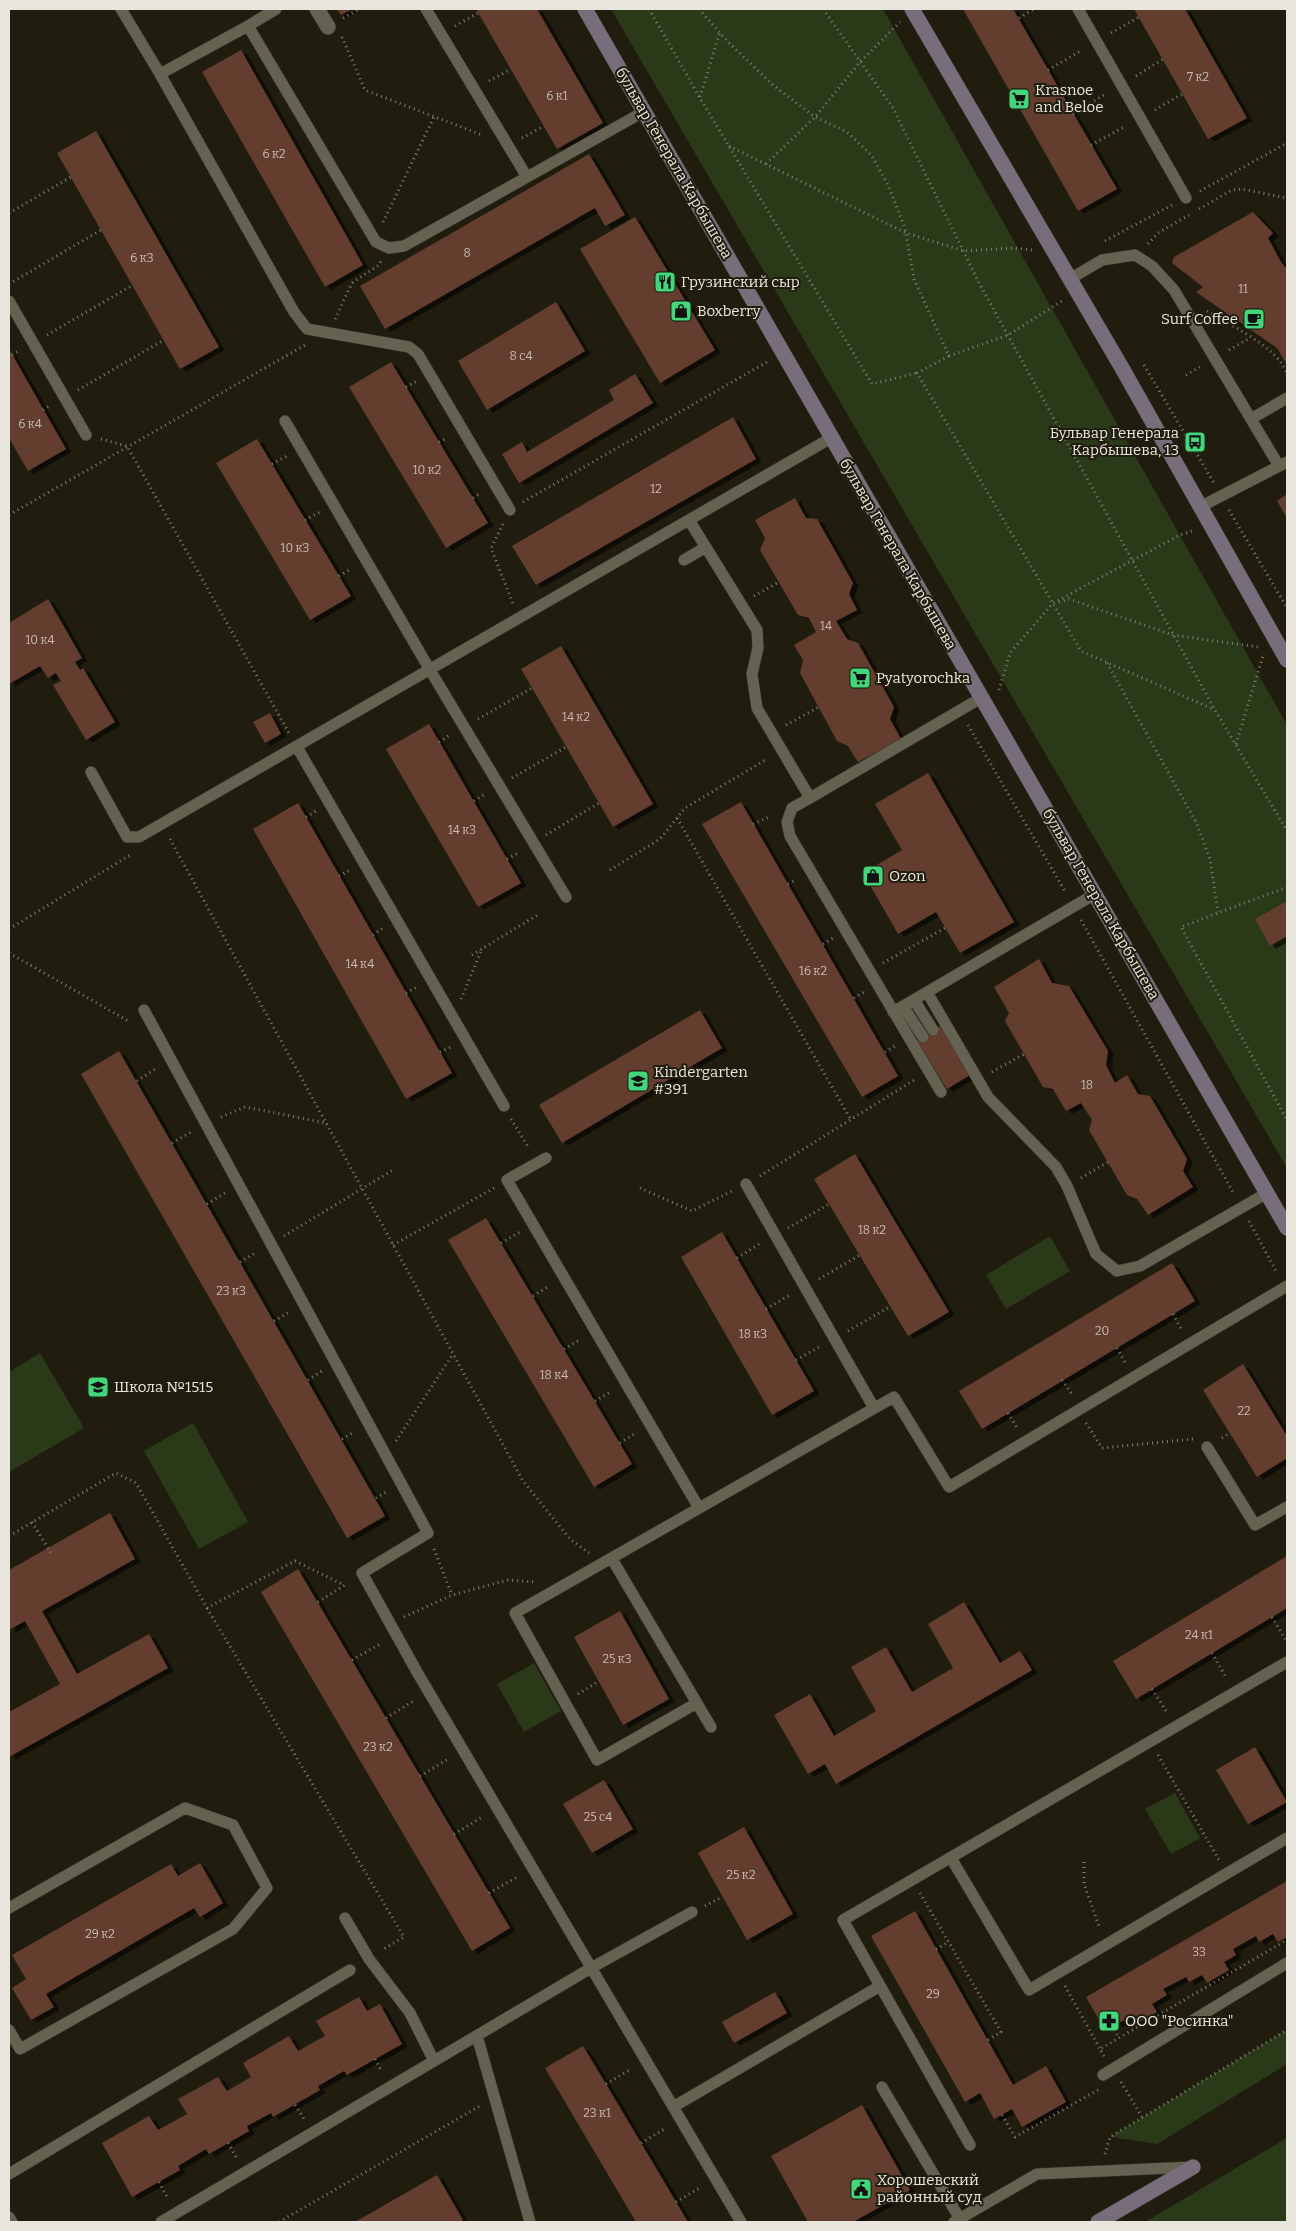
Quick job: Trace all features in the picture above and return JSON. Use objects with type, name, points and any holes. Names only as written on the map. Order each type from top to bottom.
[{"type":"street","points":[[316,9],[334,29]]},
{"type":"street","name":"бульвар Генерала Карбышева","points":[[585,9],[1287,1228]]},
{"type":"street","points":[[912,9],[1074,285],[1287,660]]},
{"type":"street","points":[[1098,2222],[1194,2167]]},
{"type":"lane","points":[[121,9],[160,74],[294,312],[307,329],[409,347],[418,354],[510,510]]},
{"type":"lane","points":[[160,74],[276,9]]},
{"type":"lane","points":[[426,9],[527,177]]},
{"type":"lane","points":[[1078,9],[1186,198]]},
{"type":"lane","points":[[248,26],[374,239],[376,242],[389,248],[404,246],[645,111]]},
{"type":"lane","points":[[1074,285],[1102,260],[1135,255],[1163,275],[1174,290],[1251,419],[1283,464],[1200,507]]},
{"type":"lane","points":[[9,301],[86,435]]},
{"type":"lane","points":[[1251,419],[1287,398]]},
{"type":"lane","points":[[285,421],[430,670],[566,897]]},
{"type":"lane","points":[[91,772],[127,837],[139,838],[831,438]]},
{"type":"lane","points":[[689,520],[757,630],[758,648],[752,674],[757,708],[810,798]]},
{"type":"lane","points":[[684,560],[706,547]]},
{"type":"lane","points":[[941,1092],[790,836],[787,822],[792,808],[981,698]]},
{"type":"lane","points":[[297,746],[504,1106]]},
{"type":"lane","points":[[893,1012],[1095,894]]},
{"type":"lane","points":[[928,992],[988,1097],[1056,1167],[1067,1186],[1096,1254],[1117,1270],[1140,1266],[1267,1194]]},
{"type":"lane","points":[[914,1000],[933,1030]]},
{"type":"lane","points":[[903,1006],[923,1037]]},
{"type":"lane","points":[[144,1010],[428,1533],[362,1574],[429,1692],[741,2222]]},
{"type":"lane","points":[[541,1160],[507,1180],[699,1508]]},
{"type":"lane","points":[[746,1184],[874,1408]]},
{"type":"lane","points":[[697,1703],[597,1760],[515,1614],[894,1397],[949,1487],[1286,1287]]},
{"type":"lane","points":[[1207,1447],[1256,1525],[1287,1507]]},
{"type":"lane","points":[[608,1561],[712,1727]]},
{"type":"lane","points":[[970,2145],[843,1920],[1287,1662]]},
{"type":"lane","points":[[9,1908],[185,1808],[233,1825],[268,1888],[233,1929],[20,2050],[9,2030]]},
{"type":"lane","points":[[951,1858],[1029,1990],[1287,1838]]},
{"type":"lane","points":[[161,2222],[592,1968],[692,1912]]},
{"type":"lane","points":[[345,1918],[369,1959],[410,2013],[434,2061]]},
{"type":"lane","points":[[1103,2075],[1287,1963]]},
{"type":"lane","points":[[9,2174],[350,1970]]},
{"type":"lane","points":[[673,2107],[880,1986]]},
{"type":"lane","points":[[478,2036],[530,2222]]},
{"type":"lane","points":[[882,2087],[957,2220],[1037,2174],[1194,2167]]},
{"type":"lane","points":[[9,2217],[12,2222]]},
{"type":"path","points":[[649,9],[700,98],[872,384],[917,373],[949,356],[1008,335],[1074,285]]},
{"type":"path","points":[[699,9],[773,85],[815,116],[847,132],[872,156],[888,184],[906,233],[914,279],[949,356]]},
{"type":"path","points":[[823,9],[893,108],[1008,335],[1215,710],[1287,831]]},
{"type":"path","points":[[766,164],[815,116],[860,62],[912,9]]},
{"type":"path","points":[[1019,18],[1034,9]]},
{"type":"path","points":[[441,34],[478,13]]},
{"type":"path","points":[[334,29],[365,90],[508,145],[544,126]]},
{"type":"path","points":[[700,98],[720,32]]},
{"type":"path","points":[[475,90],[511,70]]},
{"type":"path","points":[[374,239],[434,117]]},
{"type":"path","points":[[1104,242],[1287,143]]},
{"type":"path","points":[[729,146],[906,233],[964,251],[1013,248],[1055,253]]},
{"type":"path","points":[[9,213],[71,177]]},
{"type":"path","points":[[1142,259],[1147,246],[1158,233],[1232,190],[1253,190],[1287,198]]},
{"type":"path","points":[[9,284],[101,230]]},
{"type":"path","points":[[9,515],[328,332],[352,283],[379,265],[389,248]]},
{"type":"path","points":[[12,355],[133,285]]},
{"type":"path","points":[[1174,290],[1268,350],[1281,361],[1287,374]]},
{"type":"path","points":[[43,410],[164,340]]},
{"type":"path","points":[[519,618],[492,548],[510,510],[783,353]]},
{"type":"path","points":[[1140,358],[1287,608]]},
{"type":"path","points":[[917,373],[1081,651],[1215,710]]},
{"type":"path","points":[[86,435],[127,446],[297,746]]},
{"type":"path","points":[[977,739],[991,715],[1010,653],[1053,603],[1180,535],[1210,525],[1232,514]]},
{"type":"path","points":[[740,603],[779,582]]},
{"type":"path","points":[[1053,603],[1069,599],[1173,635],[1266,649],[1236,744]]},
{"type":"path","points":[[1107,662],[1196,822],[1210,859],[1218,912]]},
{"type":"path","points":[[464,727],[532,688]]},
{"type":"path","points":[[772,733],[819,707]]},
{"type":"path","points":[[960,710],[1074,906],[1286,1287]]},
{"type":"path","points":[[499,786],[566,746]]},
{"type":"path","points":[[610,870],[660,839],[685,808],[782,750]]},
{"type":"path","points":[[534,843],[599,803]]},
{"type":"path","points":[[676,818],[851,1120]]},
{"type":"path","points":[[167,834],[523,1481],[570,1539],[608,1561]]},
{"type":"path","points":[[1287,887],[1218,912],[1181,928],[1287,1120]]},
{"type":"path","points":[[472,955],[539,914]]},
{"type":"path","points":[[869,971],[945,928]]},
{"type":"path","points":[[453,1018],[483,949]]},
{"type":"path","points":[[9,953],[159,1038]]},
{"type":"path","points":[[978,1079],[1024,1054]]},
{"type":"path","points":[[137,1081],[171,1060]]},
{"type":"path","points":[[640,1188],[692,1211],[746,1184],[912,1083],[926,1068]]},
{"type":"path","points":[[504,1106],[541,1160]]},
{"type":"path","points":[[172,1144],[206,1124],[245,1108],[326,1123]]},
{"type":"path","points":[[1067,1186],[1108,1162]]},
{"type":"path","points":[[271,1244],[393,1170]]},
{"type":"path","points":[[393,1245],[507,1180]]},
{"type":"path","points":[[387,1456],[453,1354]]},
{"type":"path","points":[[1078,1410],[1102,1448],[1199,1439],[1207,1447]]},
{"type":"path","points":[[9,1536],[116,1473],[136,1483],[207,1608],[404,1937],[369,1959]]},
{"type":"path","points":[[32,1522],[52,1555]]},
{"type":"path","points":[[428,1533],[452,1595]]},
{"type":"path","points":[[207,1608],[295,1561],[344,1585]]},
{"type":"path","points":[[318,1602],[362,1574]]},
{"type":"path","points":[[390,1623],[452,1595],[508,1580],[567,1584]]},
{"type":"path","points":[[1272,1617],[1287,1642]]},
{"type":"path","points":[[352,1660],[396,1635]]},
{"type":"path","points":[[1212,1653],[1235,1692]]},
{"type":"path","points":[[564,1701],[599,1681]]},
{"type":"path","points":[[1152,1689],[1175,1727]]},
{"type":"path","points":[[386,1718],[429,1692]]},
{"type":"path","points":[[1150,1742],[1226,1874]]},
{"type":"path","points":[[420,1776],[463,1750]]},
{"type":"path","points":[[454,1834],[497,1808]]},
{"type":"path","points":[[1084,1862],[1084,1884],[1106,1945]]},
{"type":"path","points":[[489,1893],[533,1868]]},
{"type":"path","points":[[912,1880],[1001,2032],[988,2040]]},
{"type":"path","points":[[936,1949],[949,1942]]},
{"type":"path","points":[[1058,1973],[1100,2049]]},
{"type":"path","points":[[1109,2021],[1119,2038]]},
{"type":"path","points":[[1100,2171],[1110,2137],[1287,2030]]},
{"type":"path","points":[[606,2084],[646,2060]]},
{"type":"path","points":[[1002,2115],[1015,2137],[1101,2088]]},
{"type":"path","points":[[280,2222],[496,2097]]},
{"type":"path","points":[[640,2143],[680,2119]]},
{"type":"path","points":[[676,2202],[716,2179]]},
{"type":"green space","points":[[611,9],[883,9],[1287,725],[1287,1168]]},
{"type":"green space","points":[[1050,1236],[1070,1271],[1006,1309],[986,1275]]},
{"type":"green space","points":[[40,1353],[84,1428],[9,1472],[9,1372]]},
{"type":"green space","points":[[193,1423],[248,1522],[199,1549],[144,1451]]},
{"type":"green space","points":[[534,1663],[561,1711],[524,1732],[497,1684]]},
{"type":"green space","points":[[1175,1793],[1200,1838],[1171,1854],[1145,1809]]},
{"type":"green space","points":[[1287,2030],[1287,2064],[1157,2144],[1110,2137]]},
{"type":"green space","points":[[1287,2138],[1287,2222],[1145,2222]]},
{"type":"building","points":[[337,9],[352,9],[341,15]]},
{"type":"building","points":[[476,9],[537,9],[603,123],[557,149]]},
{"type":"building","points":[[963,9],[1013,9],[1117,189],[1078,211]]},
{"type":"building","points":[[1134,9],[1185,9],[1247,118],[1208,139]]},
{"type":"building","points":[[241,50],[363,265],[325,287],[202,72]]},
{"type":"building","points":[[96,131],[219,347],[180,369],[57,153]]},
{"type":"building","points":[[589,154],[625,215],[605,226],[595,208],[385,329],[360,286]]},
{"type":"building","points":[[1253,212],[1273,233],[1268,238],[1287,269],[1287,365],[1277,348],[1196,292],[1203,287],[1172,263],[1174,257]]},
{"type":"building","points":[[635,217],[715,350],[660,383],[580,249]]},
{"type":"building","points":[[556,302],[585,351],[487,410],[458,361]]},
{"type":"building","points":[[9,349],[66,449],[28,471],[9,438]]},
{"type":"building","points":[[391,362],[488,523],[446,548],[349,387]]},
{"type":"building","points":[[635,374],[653,403],[519,483],[502,454],[522,442],[527,452],[614,400],[609,390]]},
{"type":"building","points":[[733,417],[756,459],[536,585],[512,546]]},
{"type":"building","points":[[257,439],[351,596],[310,620],[216,463]]},
{"type":"building","points":[[1287,494],[1287,518],[1277,501]]},
{"type":"building","points":[[795,498],[806,518],[817,519],[853,583],[849,594],[857,610],[836,621],[847,639],[858,643],[894,707],[890,719],[901,739],[858,762],[848,746],[837,741],[800,673],[803,660],[794,645],[816,632],[809,618],[798,615],[760,550],[765,538],[755,520]]},
{"type":"building","points":[[48,599],[82,658],[75,662],[80,670],[83,668],[115,722],[86,740],[53,685],[61,681],[56,673],[48,678],[40,666],[9,684],[9,623]]},
{"type":"building","points":[[561,646],[653,804],[613,827],[521,669]]},
{"type":"building","points":[[270,713],[281,734],[265,743],[253,722]]},
{"type":"building","points":[[429,724],[521,883],[478,907],[386,749]]},
{"type":"building","points":[[928,773],[1014,922],[960,953],[936,912],[898,934],[863,873],[902,850],[875,804]]},
{"type":"building","points":[[741,802],[898,1076],[862,1097],[702,824]]},
{"type":"building","points":[[298,803],[452,1073],[406,1099],[253,829]]},
{"type":"building","points":[[1287,901],[1287,936],[1270,946],[1255,919]]},
{"type":"building","points":[[1039,959],[1052,983],[1069,986],[1108,1051],[1106,1065],[1115,1083],[1127,1075],[1138,1094],[1150,1096],[1187,1159],[1183,1171],[1193,1187],[1148,1215],[1137,1199],[1127,1195],[1089,1130],[1092,1120],[1081,1103],[1066,1111],[1053,1089],[1043,1087],[1005,1021],[1009,1013],[994,987]]},
{"type":"building","points":[[700,1010],[722,1048],[562,1143],[539,1105]]},
{"type":"building","points":[[940,1026],[970,1075],[947,1089],[917,1041]]},
{"type":"building","points":[[119,1051],[385,1516],[347,1538],[81,1074]]},
{"type":"building","points":[[855,1154],[949,1312],[908,1336],[814,1179]]},
{"type":"building","points":[[486,1218],[632,1464],[594,1487],[448,1240]]},
{"type":"building","points":[[722,1232],[814,1391],[772,1415],[681,1257]]},
{"type":"building","points":[[1172,1263],[1195,1301],[982,1429],[959,1391]]},
{"type":"building","points":[[1243,1364],[1287,1436],[1287,1458],[1257,1477],[1203,1390]]},
{"type":"building","points":[[110,1513],[135,1559],[42,1611],[77,1674],[149,1634],[168,1668],[9,1757],[9,1712],[60,1684],[25,1621],[9,1630],[9,1570]]},
{"type":"building","points":[[1287,1556],[1287,1608],[1136,1699],[1113,1661]]},
{"type":"building","points":[[298,1569],[510,1928],[472,1951],[261,1592]]},
{"type":"building","points":[[964,1602],[1000,1663],[1020,1651],[1032,1670],[836,1784],[825,1764],[808,1774],[774,1715],[810,1694],[834,1736],[876,1711],[851,1667],[886,1647],[912,1692],[953,1668],[928,1624]]},
{"type":"building","points":[[620,1611],[669,1699],[623,1725],[574,1637]]},
{"type":"building","points":[[1255,1747],[1287,1802],[1248,1824],[1216,1770]]},
{"type":"building","points":[[604,1780],[633,1829],[592,1853],[563,1804]]},
{"type":"building","points":[[744,1827],[793,1914],[747,1940],[698,1853]]},
{"type":"building","points":[[200,1863],[223,1903],[200,1917],[194,1908],[46,1994],[54,2007],[31,2020],[12,1988],[26,1979],[12,1955],[171,1864],[178,1876]]},
{"type":"building","points":[[1287,1881],[1287,1937],[1278,1942],[1273,1934],[1259,1942],[1256,1936],[1233,1949],[1236,1955],[1224,1962],[1229,1970],[1207,1983],[1202,1975],[1189,1982],[1186,1977],[1163,1989],[1167,1995],[1152,2004],[1157,2012],[1136,2024],[1131,2016],[1117,2024],[1113,2018],[1102,2025],[1086,1997]]},
{"type":"building","points":[[915,1911],[1013,2085],[1046,2066],[1066,2102],[1022,2127],[1012,2109],[994,2119],[980,2093],[965,2102],[871,1936]]},
{"type":"building","points":[[775,1992],[787,2013],[734,2043],[722,2022]]},
{"type":"building","points":[[359,1997],[367,2011],[380,2004],[402,2044],[347,2075],[344,2071],[318,2086],[320,2090],[273,2117],[271,2113],[247,2126],[249,2131],[209,2154],[206,2149],[178,2166],[180,2170],[132,2197],[102,2143],[149,2116],[158,2130],[187,2114],[178,2099],[218,2077],[227,2091],[251,2077],[243,2063],[289,2036],[298,2051],[325,2036],[316,2021]]},
{"type":"building","points":[[583,2046],[688,2222],[636,2222],[545,2068]]},
{"type":"building","points":[[862,2105],[910,2190],[853,2222],[808,2222],[771,2156]]},
{"type":"building","points":[[437,2175],[463,2220],[458,2222],[355,2222]]},
{"type":"place","name":"Krasnoe and Beloe","points":[[1019,99]]},
{"type":"place","name":"Грузинский сыр","points":[[665,282]]},
{"type":"place","name":"Boxberry","points":[[681,311]]},
{"type":"place","name":"Surf Coffee","points":[[1254,319]]},
{"type":"place","name":"Бульвар Генерала Карбышева, 13","points":[[1195,442]]},
{"type":"place","name":"Pyatyorochka","points":[[860,678]]},
{"type":"place","name":"Ozon","points":[[873,876]]},
{"type":"place","name":"Kindergarten #391","points":[[638,1081]]},
{"type":"place","name":"Школа №1515","points":[[98,1387]]},
{"type":"place","name":"ООО \"Росинка\"","points":[[1109,2021]]},
{"type":"place","name":"Хорошевский районный суд","points":[[861,2189]]}]
